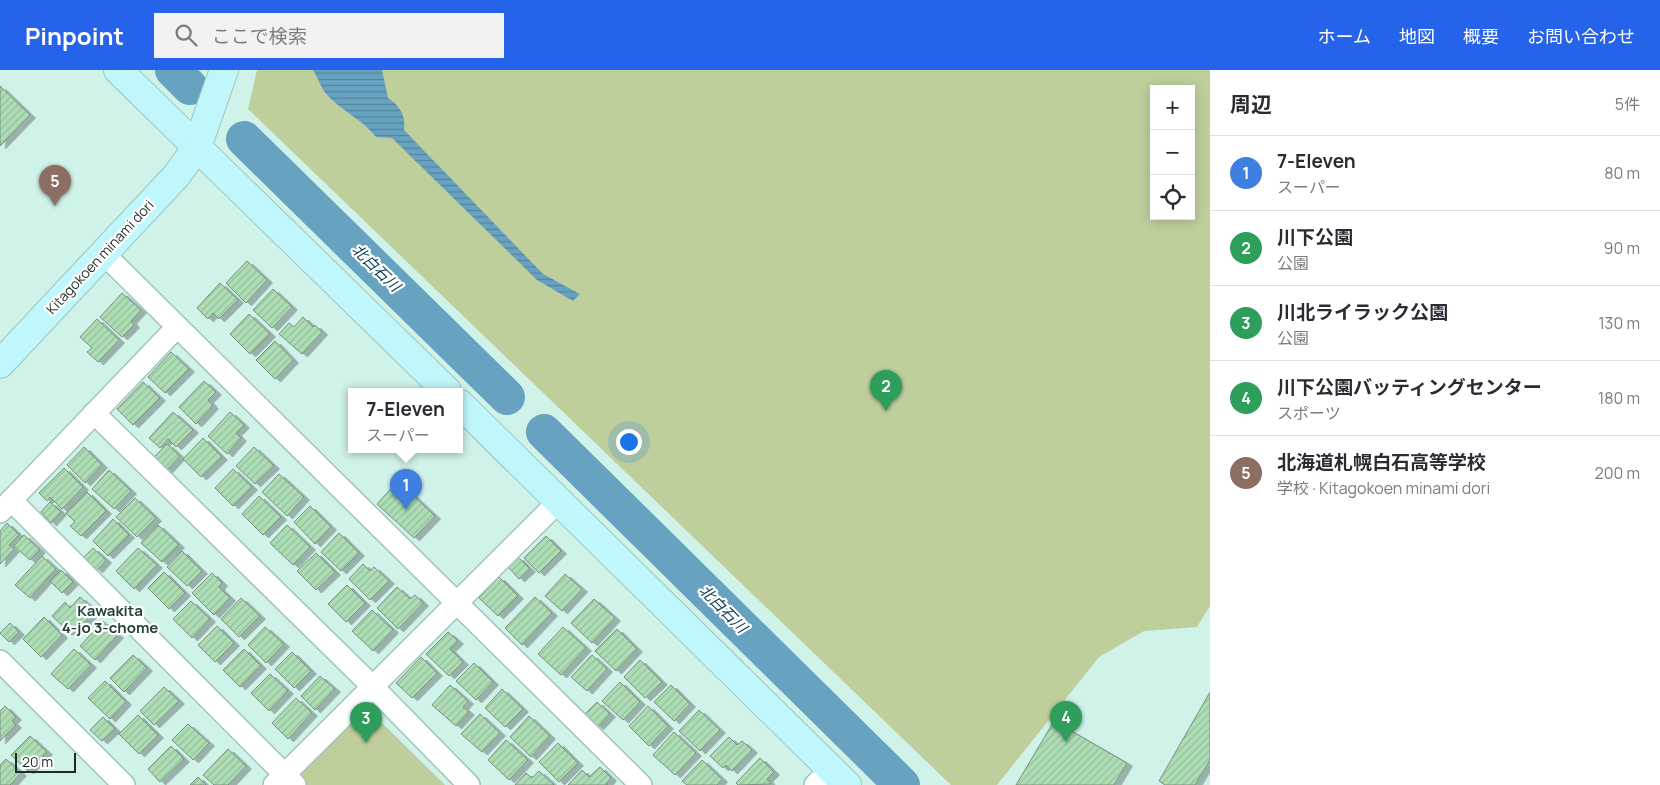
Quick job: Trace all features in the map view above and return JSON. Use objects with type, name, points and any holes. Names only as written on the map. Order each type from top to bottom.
[{"type":"street","points":[[118,70],[444,388]]},
{"type":"street","name":"Kitagokoen minami dori","points":[[0,364],[177,175],[197,147],[224,70]]},
{"type":"street","points":[[104,254],[641,785]]},
{"type":"street","points":[[177,327],[5,506],[285,781],[372,687],[559,501]]},
{"type":"street","points":[[463,407],[559,501],[831,780]]},
{"type":"street","points":[[94,413],[469,785]]},
{"type":"street","points":[[0,661],[124,785]]},
{"type":"green space","points":[[257,70],[1210,70],[1210,606],[1197,627],[1144,631],[1099,657],[997,785],[951,785],[248,109]]},
{"type":"green space","points":[[361,712],[371,712],[445,785],[304,785],[300,781],[302,773]]},
{"type":"water","points":[[313,70],[382,70],[388,98],[396,104],[401,112],[404,120],[404,130],[543,274],[580,294],[573,301],[537,280],[392,138],[376,137],[333,101],[325,92]]},
{"type":"building","points":[[0,86],[30,115],[0,146]]},
{"type":"building","points":[[247,261],[267,280],[246,303],[226,283]]},
{"type":"building","points":[[220,283],[238,300],[219,319],[213,313],[208,319],[197,308]]},
{"type":"building","points":[[273,289],[292,307],[272,328],[253,310]]},
{"type":"building","points":[[122,293],[141,310],[131,321],[134,325],[122,337],[100,317]]},
{"type":"building","points":[[249,314],[270,334],[250,354],[230,334]]},
{"type":"building","points":[[303,317],[313,327],[315,325],[322,332],[302,354],[279,334],[289,323],[294,327]]},
{"type":"building","points":[[97,319],[119,340],[98,362],[87,352],[92,348],[80,337]]},
{"type":"building","points":[[275,341],[293,360],[275,379],[256,360]]},
{"type":"building","points":[[171,352],[189,369],[165,393],[148,377]]},
{"type":"building","points":[[204,381],[216,392],[208,400],[213,406],[196,424],[179,407]]},
{"type":"building","points":[[143,382],[160,398],[133,425],[117,409]]},
{"type":"building","points":[[173,412],[193,430],[176,447],[168,439],[160,448],[149,438]]},
{"type":"building","points":[[230,412],[244,425],[236,433],[241,438],[227,454],[208,436]]},
{"type":"building","points":[[203,438],[222,457],[201,477],[183,459]]},
{"type":"building","points":[[167,444],[180,456],[167,470],[154,457]]},
{"type":"building","points":[[84,447],[102,465],[85,483],[67,465]]},
{"type":"building","points":[[254,447],[274,466],[255,484],[236,466]]},
{"type":"building","points":[[64,468],[83,487],[62,509],[50,497],[47,501],[39,493]]},
{"type":"building","points":[[233,469],[252,487],[233,506],[215,488]]},
{"type":"building","points":[[109,470],[131,491],[114,509],[92,489]]},
{"type":"building","points":[[279,474],[304,497],[287,516],[262,492]]},
{"type":"building","points":[[398,481],[435,516],[414,538],[377,504]]},
{"type":"building","points":[[87,492],[106,511],[81,536],[70,526],[75,522],[66,513]]},
{"type":"building","points":[[259,496],[281,517],[263,535],[242,514]]},
{"type":"building","points":[[135,498],[156,518],[137,537],[116,517]]},
{"type":"building","points":[[50,502],[61,512],[51,523],[41,512]]},
{"type":"building","points":[[310,506],[331,527],[315,544],[294,522]]},
{"type":"building","points":[[113,519],[129,535],[108,556],[93,541]]},
{"type":"building","points":[[7,523],[19,535],[9,545],[14,549],[0,564],[0,531]]},
{"type":"building","points":[[158,525],[179,545],[162,562],[141,543]]},
{"type":"building","points":[[287,525],[310,547],[293,565],[270,543]]},
{"type":"building","points":[[339,533],[359,553],[341,571],[321,552]]},
{"type":"building","points":[[24,535],[40,550],[30,560],[14,546]]},
{"type":"building","points":[[546,536],[561,551],[539,573],[524,558]]},
{"type":"building","points":[[93,548],[106,560],[97,570],[84,557]]},
{"type":"building","points":[[138,548],[157,565],[134,589],[116,571]]},
{"type":"building","points":[[182,551],[202,571],[187,586],[167,567]]},
{"type":"building","points":[[316,553],[335,572],[316,590],[297,571]]},
{"type":"building","points":[[42,556],[56,569],[30,598],[15,585]]},
{"type":"building","points":[[518,557],[530,569],[519,579],[508,567]]},
{"type":"building","points":[[363,564],[370,571],[374,567],[389,581],[370,600],[349,579]]},
{"type":"building","points":[[61,570],[73,582],[62,593],[50,581]]},
{"type":"building","points":[[164,572],[185,593],[169,609],[148,588]]},
{"type":"building","points":[[212,573],[222,583],[219,587],[230,598],[214,615],[192,593]]},
{"type":"building","points":[[565,574],[582,589],[562,611],[545,596]]},
{"type":"building","points":[[499,577],[518,596],[498,616],[479,598]]},
{"type":"building","points":[[347,585],[365,603],[346,622],[328,604]]},
{"type":"building","points":[[397,587],[410,599],[415,595],[423,603],[398,629],[377,608]]},
{"type":"building","points":[[80,597],[95,611],[72,635],[52,616],[65,602],[70,608]]},
{"type":"building","points":[[535,597],[552,613],[522,645],[505,628]]},
{"type":"building","points":[[241,598],[260,616],[239,637],[221,619]]},
{"type":"building","points":[[594,599],[615,618],[592,643],[571,623]]},
{"type":"building","points":[[191,601],[210,619],[192,638],[173,619]]},
{"type":"building","points":[[372,610],[393,630],[373,651],[352,631]]},
{"type":"building","points":[[44,617],[62,635],[41,657],[23,639]]},
{"type":"building","points":[[103,621],[118,635],[95,660],[80,646]]},
{"type":"building","points":[[10,623],[19,632],[9,642],[0,633]]},
{"type":"building","points":[[217,626],[234,643],[215,662],[198,645]]},
{"type":"building","points":[[265,627],[284,644],[266,663],[248,645]]},
{"type":"building","points":[[563,627],[586,648],[561,675],[538,654]]},
{"type":"building","points":[[617,629],[637,649],[616,671],[595,651]]},
{"type":"building","points":[[448,632],[458,641],[450,649],[463,662],[449,676],[426,654]]},
{"type":"building","points":[[74,649],[91,665],[68,689],[51,674]]},
{"type":"building","points":[[244,649],[261,666],[240,687],[223,670]]},
{"type":"building","points":[[292,652],[311,671],[294,688],[275,669]]},
{"type":"building","points":[[133,655],[147,668],[124,692],[110,678]]},
{"type":"building","points":[[592,655],[607,669],[587,691],[571,677]]},
{"type":"building","points":[[421,657],[437,673],[412,698],[396,683]]},
{"type":"building","points":[[640,660],[662,682],[645,698],[624,677]]},
{"type":"building","points":[[474,663],[493,682],[476,700],[456,681]]},
{"type":"building","points":[[270,674],[288,691],[269,711],[251,693]]},
{"type":"building","points":[[320,676],[335,689],[315,710],[301,696]]},
{"type":"building","points":[[105,681],[126,702],[110,719],[88,698]]},
{"type":"building","points":[[620,682],[640,702],[623,720],[602,701]]},
{"type":"building","points":[[450,685],[468,701],[463,707],[469,712],[456,726],[432,705]]},
{"type":"building","points":[[671,685],[690,704],[674,721],[654,702]]},
{"type":"building","points":[[164,687],[179,701],[154,725],[140,711]]},
{"type":"building","points":[[502,689],[523,709],[505,727],[485,708]]},
{"type":"building","points":[[1210,692],[1210,760],[1195,785],[1165,785],[1159,781]]},
{"type":"building","points":[[296,698],[312,713],[288,739],[272,723]]},
{"type":"building","points":[[597,702],[610,714],[598,727],[585,714]]},
{"type":"building","points":[[5,706],[16,717],[12,721],[16,725],[0,741],[0,711]]},
{"type":"building","points":[[648,706],[668,726],[649,746],[629,726]]},
{"type":"building","points":[[699,710],[720,730],[700,751],[679,731]]},
{"type":"building","points":[[480,714],[500,733],[482,752],[461,734]]},
{"type":"building","points":[[138,715],[158,735],[139,754],[119,734]]},
{"type":"building","points":[[529,716],[550,736],[531,757],[510,737]]},
{"type":"building","points":[[103,717],[115,729],[102,741],[90,730]]},
{"type":"building","points":[[1054,721],[1127,763],[1114,785],[1016,785]]},
{"type":"building","points":[[188,724],[209,743],[193,760],[172,740]]},
{"type":"building","points":[[674,732],[696,753],[675,775],[653,755]]},
{"type":"building","points":[[30,736],[47,752],[28,771],[11,755]]},
{"type":"building","points":[[729,737],[737,745],[742,741],[752,750],[732,771],[726,765],[723,768],[710,756]]},
{"type":"building","points":[[506,740],[528,760],[509,780],[488,760]]},
{"type":"building","points":[[558,743],[578,763],[559,782],[539,762]]},
{"type":"building","points":[[171,746],[184,759],[160,782],[148,769]]},
{"type":"building","points":[[228,749],[246,766],[228,785],[214,785],[203,775]]},
{"type":"building","points":[[760,758],[774,772],[767,779],[771,784],[738,785],[736,783]]},
{"type":"building","points":[[6,759],[21,773],[10,785],[0,785],[0,765]]},
{"type":"building","points":[[702,760],[722,779],[717,785],[687,785],[682,781]]},
{"type":"building","points":[[600,767],[611,778],[606,784],[608,785],[568,785],[582,770],[589,777]]},
{"type":"building","points":[[539,771],[554,785],[515,785],[526,773],[532,778]]},
{"type":"building","points":[[198,777],[206,785],[190,785]]},
{"type":"waterway","name":"北白石川","points":[[173,70],[190,87]]},
{"type":"waterway","name":"北白石川","points":[[244,139],[507,397]]},
{"type":"waterway","name":"北白石川","points":[[544,432],[902,785]]},
{"type":"place","name":"北海道札幌白石高等学校","points":[[55,206]]},
{"type":"place","name":"川下公園","points":[[886,411]]},
{"type":"place","name":"7-Eleven","points":[[406,510]]},
{"type":"place","name":"川下公園バッティングセンター","points":[[1066,742]]},
{"type":"place","name":"川北ライラック公園","points":[[366,743]]},
{"type":"district","name":"Kawakita 4-jo 3-chome","points":[[110,620]]}]
